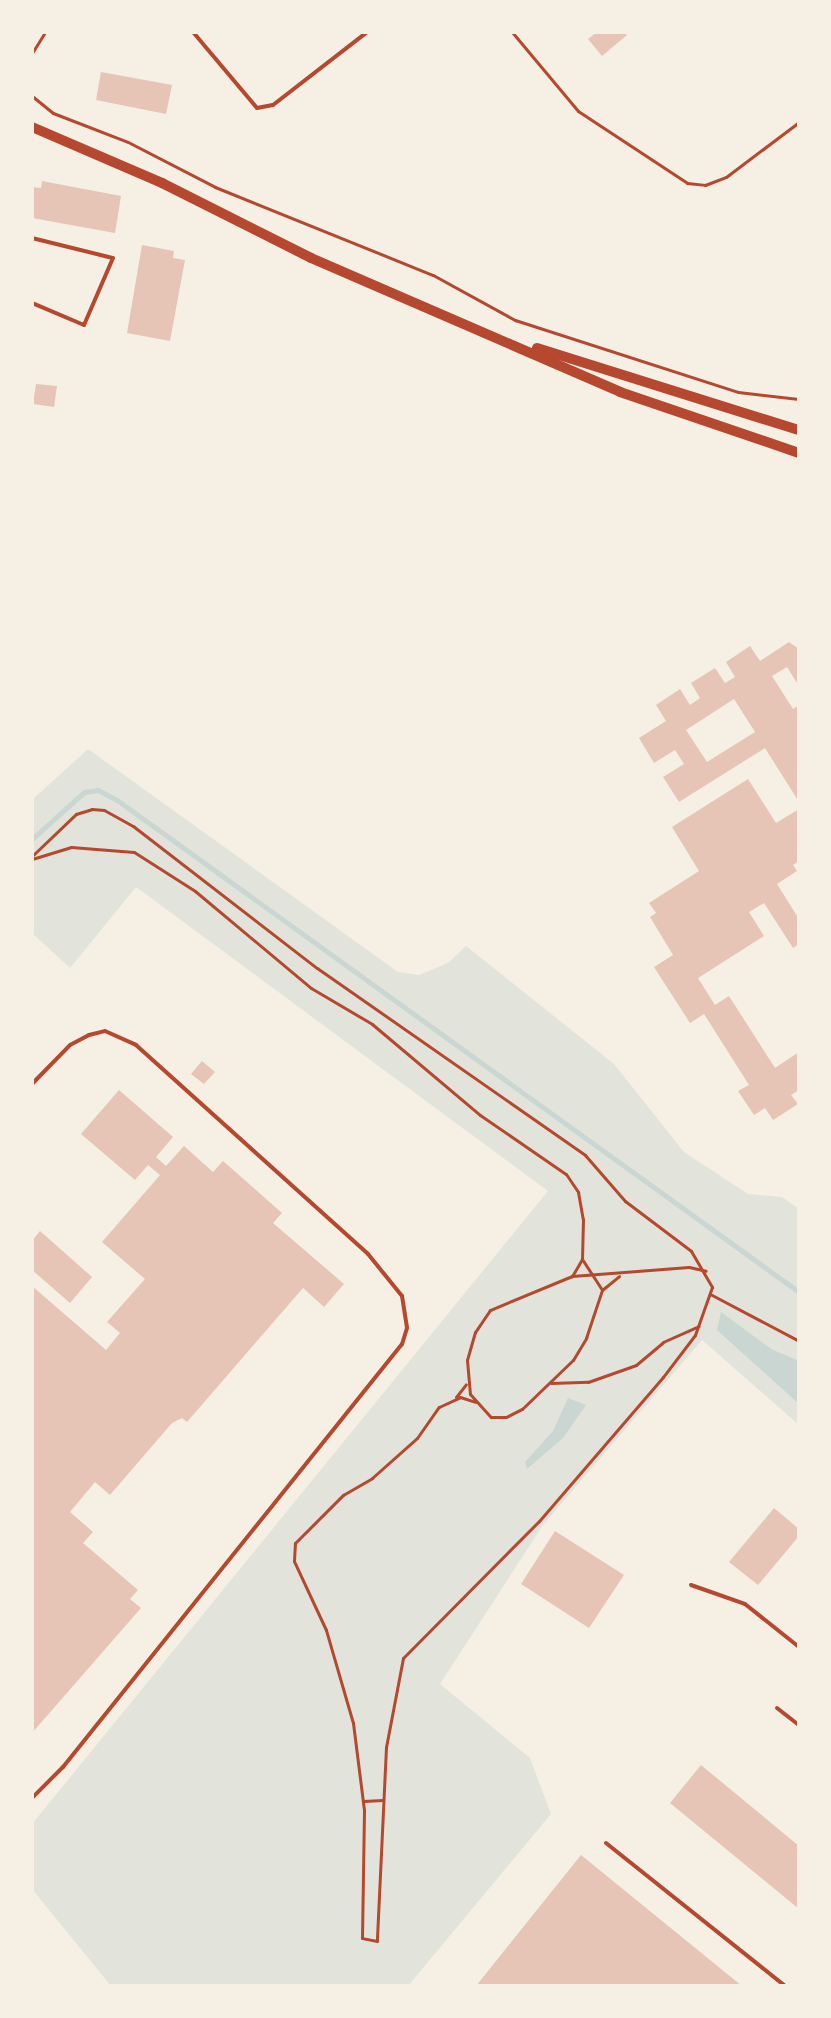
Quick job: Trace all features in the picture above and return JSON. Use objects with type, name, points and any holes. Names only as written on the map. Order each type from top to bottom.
[{"type":"main road","points":[[32,127],[162,183],[311,258],[620,392],[799,453]]},
{"type":"main road","points":[[475,327],[799,430]]},
{"type":"lane","points":[[193,32],[257,108],[273,105],[367,32]]},
{"type":"lane","points":[[32,238],[113,258],[84,325],[32,303]]},
{"type":"lane","points":[[32,1084],[70,1045],[89,1035],[105,1031],[128,1040],[368,1254],[402,1296],[407,1328],[402,1344],[63,1767],[32,1798]]},
{"type":"lane","points":[[691,1585],[745,1604],[799,1647]]},
{"type":"lane","points":[[777,1708],[799,1725]]},
{"type":"lane","points":[[606,1843],[785,1986]]},
{"type":"path","points":[[32,53],[45,32]]},
{"type":"path","points":[[512,32],[578,111],[687,183],[705,185],[726,177],[799,122]]},
{"type":"path","points":[[32,96],[53,113],[128,142],[215,187],[433,275],[515,320],[766,397],[799,399]]},
{"type":"path","points":[[766,397],[772,408]]},
{"type":"path","points":[[32,857],[76,814],[92,809],[104,810],[133,826],[317,968],[585,1155],[645,1218],[691,1251],[706,1271],[710,1294],[699,1326],[539,1521],[403,1658],[391,1707],[377,1941],[362,1938],[366,1800],[341,1674],[294,1561],[295,1543],[343,1495],[372,1478],[417,1438],[431,1415],[453,1399],[467,1381],[475,1332],[490,1310],[511,1297],[572,1276],[619,1276],[675,1268],[706,1271]]},
{"type":"path","points":[[32,857],[71,847],[110,846],[134,852],[195,891],[311,988],[372,1024],[480,1115],[566,1174],[578,1192],[583,1219],[582,1259],[572,1276]]},
{"type":"path","points":[[582,1259],[602,1290]]},
{"type":"path","points":[[467,1381],[475,1402],[491,1417],[506,1417],[551,1383],[586,1338],[602,1290],[619,1276]]},
{"type":"path","points":[[710,1294],[799,1341]]},
{"type":"path","points":[[551,1383],[588,1382],[636,1365],[663,1342],[699,1326]]},
{"type":"path","points":[[453,1399],[475,1402]]},
{"type":"path","points":[[366,1800],[384,1800]]},
{"type":"shaded area","points":[[88,749],[398,972],[419,975],[448,963],[466,946],[614,1064],[684,1152],[748,1194],[782,1197],[799,1209],[799,1425],[702,1340],[543,1525],[440,1684],[530,1758],[551,1814],[408,1986],[111,1986],[32,1889],[32,1824],[548,1191],[136,887],[70,968],[32,933],[32,800]]},
{"type":"shaded area","points":[[721,1312],[771,1349],[799,1361],[799,1404],[717,1330]]},
{"type":"shaded area","points":[[568,1398],[586,1405],[563,1438],[527,1469],[525,1462],[553,1431]]},
{"type":"building","points":[[597,32],[624,32],[627,35],[602,56],[588,39]]},
{"type":"building","points":[[101,72],[172,85],[166,114],[96,100]]},
{"type":"building","points":[[42,181],[121,196],[115,233],[32,218],[32,187],[41,188]]},
{"type":"building","points":[[142,245],[174,251],[173,258],[185,260],[170,341],[127,333]]},
{"type":"building","points":[[36,384],[57,386],[54,407],[33,404]]},
{"type":"building","points":[[789,642],[799,649],[799,686],[787,667],[772,676],[793,709],[799,705],[799,802],[765,748],[679,802],[663,777],[684,764],[675,750],[654,763],[639,738],[666,721],[656,705],[680,689],[690,705],[700,698],[691,683],[715,668],[725,683],[735,677],[726,662],[750,646],[760,661]],"holes":[[[734,699],[755,732],[707,762],[686,730]]]},
{"type":"building","points":[[748,779],[776,823],[799,809],[799,861],[793,865],[797,871],[777,884],[799,919],[799,944],[793,948],[764,903],[749,912],[764,936],[698,978],[715,1005],[729,996],[775,1068],[799,1052],[799,1090],[791,1095],[798,1104],[773,1120],[765,1108],[754,1115],[738,1091],[749,1085],[704,1014],[690,1023],[654,967],[673,955],[650,917],[656,913],[649,903],[699,871],[672,827]]},
{"type":"building","points":[[202,1061],[215,1072],[204,1084],[191,1074]]},
{"type":"building","points":[[119,1090],[173,1137],[156,1157],[166,1166],[184,1146],[213,1172],[223,1161],[282,1213],[273,1223],[344,1284],[324,1307],[303,1288],[187,1422],[182,1418],[172,1423],[110,1495],[95,1482],[70,1512],[93,1532],[83,1543],[138,1590],[130,1599],[141,1608],[32,1733],[32,1286],[106,1350],[120,1333],[107,1322],[145,1279],[102,1242],[160,1175],[148,1165],[135,1180],[81,1134]]},
{"type":"building","points":[[40,1231],[92,1277],[70,1303],[32,1270],[32,1241]]},
{"type":"building","points":[[774,1508],[799,1529],[799,1536],[758,1585],[729,1562]]},
{"type":"building","points":[[555,1531],[624,1575],[589,1628],[521,1584]]},
{"type":"building","points":[[701,1765],[799,1846],[799,1909],[670,1803]]},
{"type":"building","points":[[581,1855],[742,1986],[476,1986]]},
{"type":"waterway","points":[[32,839],[84,792],[98,790],[117,800],[799,1292]]}]
